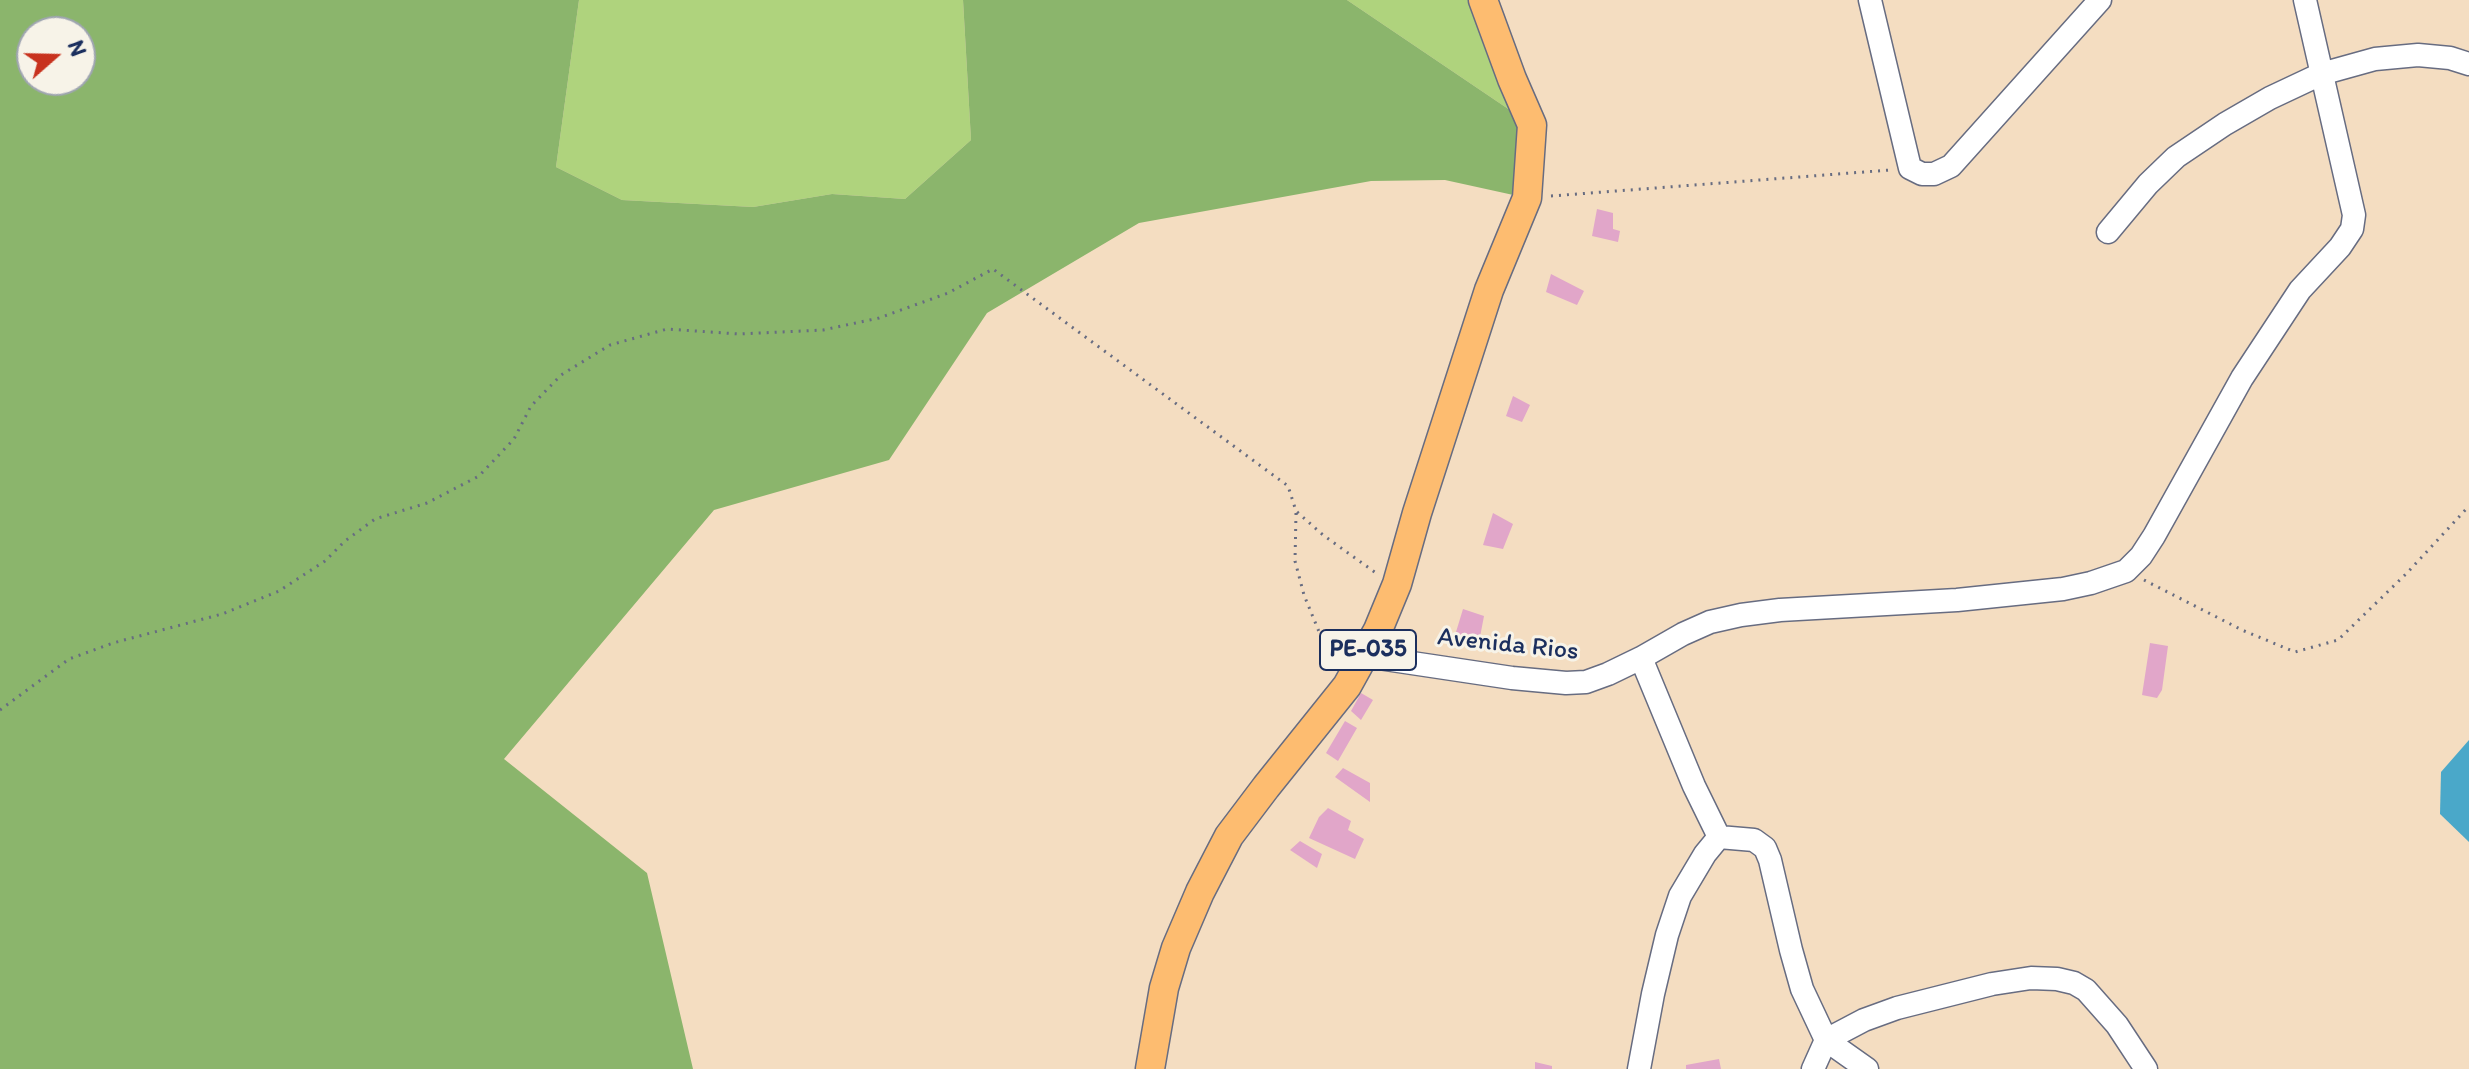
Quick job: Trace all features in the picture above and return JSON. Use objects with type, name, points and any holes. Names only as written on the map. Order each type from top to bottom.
[{"type":"main road","name":"PE-035","points":[[1150,1069],[1164,988],[1176,948],[1200,892],[1229,836],[1347,686],[1365,656],[1397,584],[1489,290],[1527,198],[1532,125],[1483,0]]},
{"type":"street","points":[[1870,0],[1910,168],[1922,174],[1934,174],[1951,166],[2100,0]]},
{"type":"street","points":[[2126,571],[2154,536],[2249,367],[2300,290],[2340,247],[2352,229],[2354,215],[2305,0]]},
{"type":"street","points":[[2108,232],[2148,184],[2176,157],[2270,98],[2321,74],[2375,59],[2418,55],[2450,58],[2469,64]]},
{"type":"street","name":"Avenida Rios","points":[[1365,656],[1566,683],[1597,678],[1710,622],[1741,615],[1805,608],[1957,600],[2063,589],[2126,571]]},
{"type":"street","points":[[1641,658],[1694,786],[1719,837]]},
{"type":"street","points":[[1719,837],[1754,840],[1765,848],[1802,989],[1826,1040],[1867,1069]]},
{"type":"street","points":[[1639,1069],[1656,979],[1680,896],[1719,837]]},
{"type":"street","points":[[1813,1069],[1826,1040],[1864,1020],[1948,994],[2031,978],[2057,979],[2086,990],[2117,1025],[2146,1069]]},
{"type":"path","points":[[1527,198],[1910,168]]},
{"type":"path","points":[[0,710],[69,659],[113,643],[222,614],[279,591],[325,561],[345,541],[375,519],[427,503],[479,476],[514,439],[531,406],[561,375],[610,345],[667,329],[739,334],[823,330],[879,318],[948,293],[993,269],[1288,486],[1296,511],[1295,561],[1304,595],[1330,662],[1347,686]]},
{"type":"path","points":[[2126,571],[2242,630],[2295,652],[2338,640],[2407,573],[2469,506]]},
{"type":"path","points":[[1296,511],[1379,576],[1397,584]]},
{"type":"green space","points":[[0,0],[579,0],[556,167],[622,200],[753,207],[832,194],[905,199],[971,140],[963,0],[1347,0],[1532,125],[1527,198],[1445,180],[1371,181],[1139,223],[987,313],[889,460],[714,510],[504,759],[647,873],[693,1069],[0,1069]]},
{"type":"green space","points":[[579,0],[963,0],[971,140],[905,199],[832,194],[753,207],[622,200],[556,167]]},
{"type":"green space","points":[[1347,0],[1483,0],[1532,125]]},
{"type":"water","points":[[2469,740],[2469,842],[2440,814],[2441,772]]},
{"type":"building","points":[[1597,209],[1613,213],[1613,229],[1620,231],[1618,242],[1592,236]]},
{"type":"building","points":[[1551,274],[1584,291],[1577,305],[1546,292]]},
{"type":"building","points":[[1513,396],[1530,405],[1522,422],[1506,416]]},
{"type":"building","points":[[1493,513],[1513,524],[1503,549],[1483,545]]},
{"type":"building","points":[[1463,609],[1484,616],[1480,637],[1464,640],[1456,632]]},
{"type":"building","points":[[2150,643],[2168,646],[2162,690],[2157,698],[2142,695]]},
{"type":"building","points":[[1361,693],[1373,700],[1361,720],[1351,711]]},
{"type":"building","points":[[1345,721],[1357,728],[1338,761],[1326,753]]},
{"type":"building","points":[[1343,768],[1370,783],[1370,802],[1335,777]]},
{"type":"building","points":[[1328,808],[1351,821],[1348,830],[1364,839],[1355,859],[1309,838],[1319,817]]},
{"type":"building","points":[[1300,841],[1322,854],[1317,868],[1290,850]]},
{"type":"building","points":[[1719,1059],[1721,1069],[1686,1069],[1686,1065]]},
{"type":"building","points":[[1535,1062],[1552,1066],[1552,1069],[1535,1069]]}]
